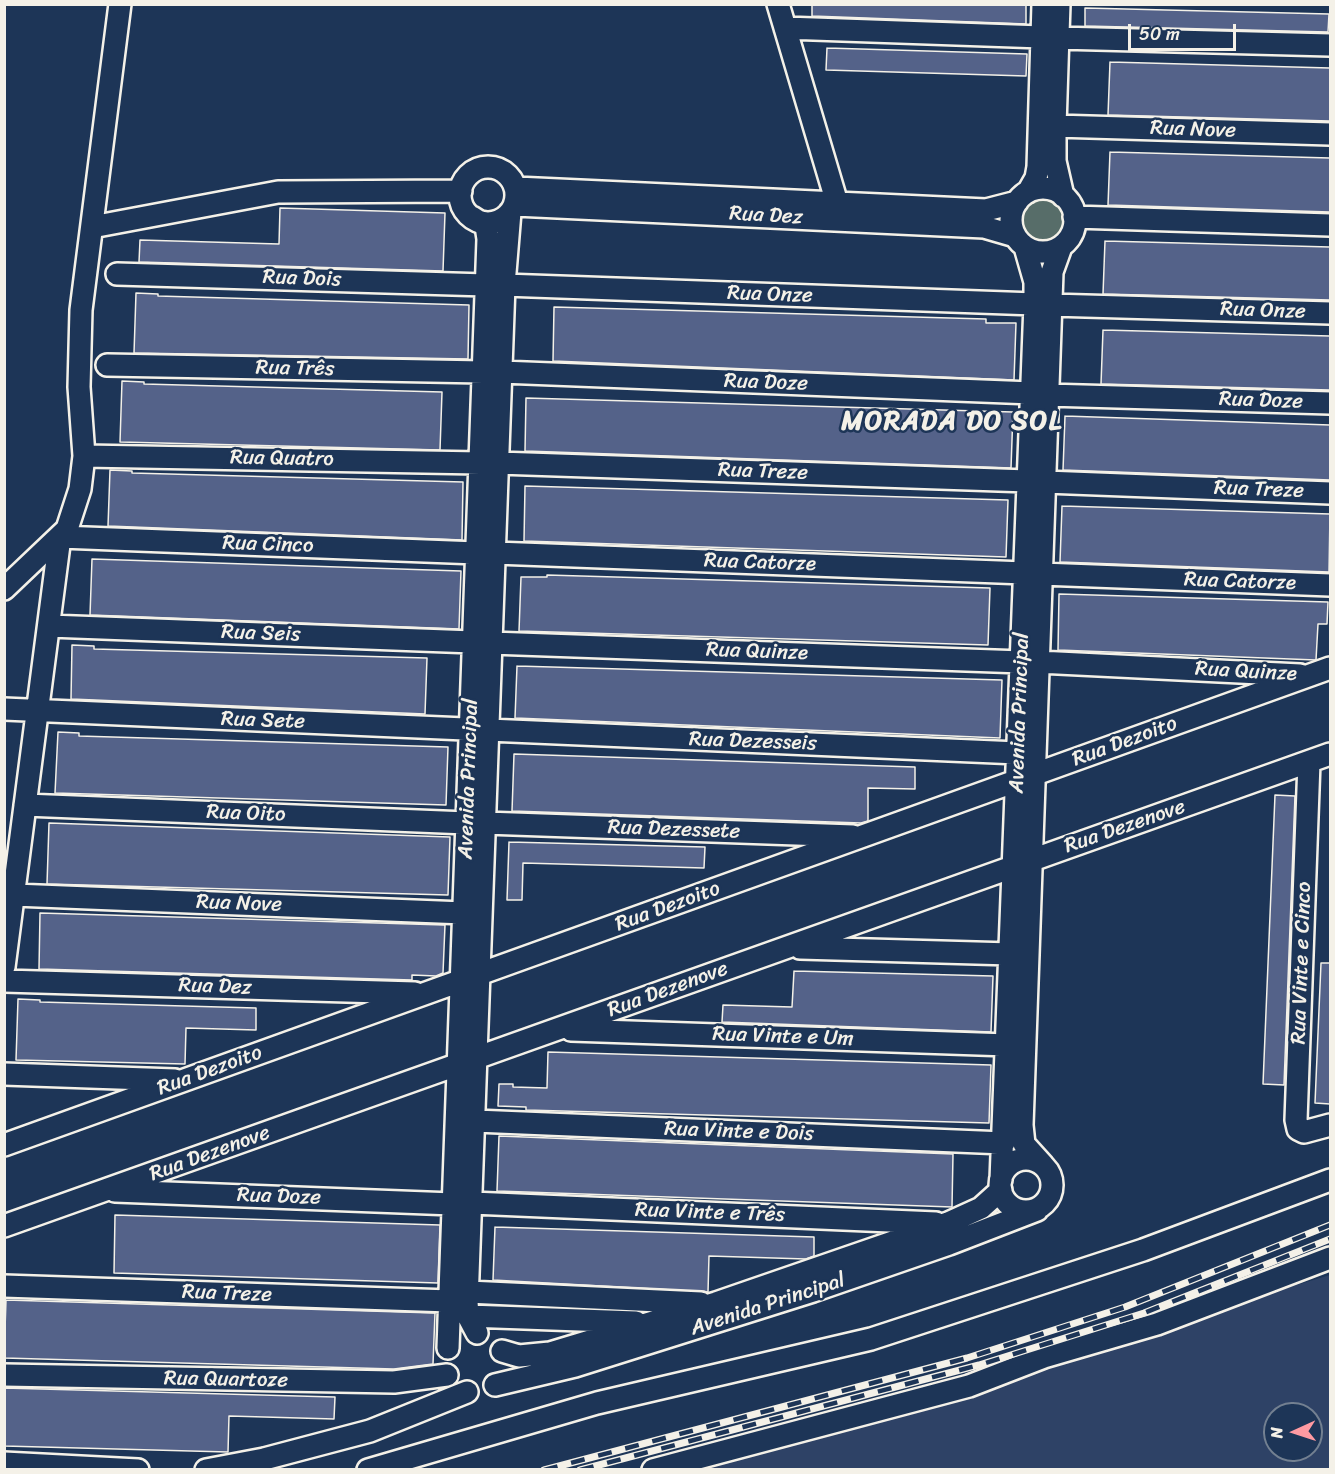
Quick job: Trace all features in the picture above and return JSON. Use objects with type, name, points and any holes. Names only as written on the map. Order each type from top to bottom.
[{"type":"street","points":[[4,589],[60,537],[76,506],[84,456],[78,346],[120,4]]},
{"type":"street","points":[[778,4],[837,203]]},
{"type":"street","points":[[1043,4],[1050,38],[1055,161],[1063,196]]},
{"type":"street","points":[[1050,38],[1059,4]]},
{"type":"street","points":[[784,28],[1330,45]]},
{"type":"street","name":"Avenida Principal","points":[[1043,304],[1011,219],[1022,197],[1036,178],[1050,38]]},
{"type":"street","name":"Rua Nove","points":[[1054,126],[1330,134]]},
{"type":"street","points":[[92,227],[278,192],[461,191],[469,174],[487,166],[505,172],[513,201]]},
{"type":"street","points":[[513,201],[837,203],[986,210],[1046,189],[1063,196],[1069,202],[1074,217],[1330,225]]},
{"type":"street","name":"Avenida Principal","points":[[461,191],[463,206],[472,218],[486,226],[495,285]]},
{"type":"street","points":[[472,218],[488,223],[496,222],[513,201]]},
{"type":"street","name":"Avenida Principal","points":[[513,201],[495,285],[459,1297],[448,1348],[443,1400],[467,1392],[479,1393],[495,1385],[575,1366],[813,1291],[949,1244],[1036,1210],[1048,1200],[1053,1185],[1048,1171],[1024,1144],[1022,1125],[1023,863],[1043,304],[1061,247],[1073,230],[1074,217]]},
{"type":"street","name":"Rua Dez","points":[[513,201],[984,227],[1020,242]]},
{"type":"street","points":[[1020,242],[1043,252],[1061,247]]},
{"type":"street","name":"Rua Dois","points":[[117,274],[495,285]]},
{"type":"street","name":"Rua Onze","points":[[495,285],[1330,313]]},
{"type":"street","name":"Rua Três","points":[[107,366],[492,372]]},
{"type":"street","name":"Rua Doze","points":[[492,372],[1330,403]]},
{"type":"street","name":"Rua Quatro","points":[[84,456],[489,463]]},
{"type":"street","name":"Rua Treze","points":[[489,463],[1330,493]]},
{"type":"street","points":[[4,967],[60,537]]},
{"type":"street","name":"Rua Cinco","points":[[60,537],[486,553]]},
{"type":"street","name":"Rua Catorze","points":[[486,553],[1330,585]]},
{"type":"street","name":"Rua Seis","points":[[49,626],[482,643]]},
{"type":"street","name":"Rua Quinze","points":[[482,643],[1030,662],[1309,675]]},
{"type":"street","name":"Avenida Principal","points":[[1026,777],[1018,753],[1030,662]]},
{"type":"street","name":"Rua Dezoito","points":[[4,1145],[1330,668]]},
{"type":"street","name":"Rua Sete","points":[[4,709],[479,730]]},
{"type":"street","name":"Rua Dezesseis","points":[[479,730],[1018,753]]},
{"type":"street","name":"Rua Dezenove","points":[[4,1226],[1330,754]]},
{"type":"street","name":"Rua Vinte e Cinco","points":[[1309,762],[1296,1120],[1298,1129],[1302,1132],[1330,1125]]},
{"type":"street","name":"Rua Oito","points":[[26,805],[476,823]]},
{"type":"street","name":"Avenida Principal","points":[[470,978],[464,913],[476,823]]},
{"type":"street","name":"Rua Dezessete","points":[[476,823],[864,836]]},
{"type":"street","name":"Avenida Principal","points":[[1000,1185],[1004,1143],[1011,954],[1023,863]]},
{"type":"street","name":"Rua Nove","points":[[14,895],[464,913]]},
{"type":"street","points":[[787,948],[1011,954]]},
{"type":"street","name":"Rua Dez","points":[[4,981],[426,994]]},
{"type":"street","name":"Rua Vinte e Um","points":[[558,1030],[1008,1045]]},
{"type":"street","name":"Avenida Principal","points":[[462,1203],[474,1121],[468,1062]]},
{"type":"street","points":[[4,1074],[186,1080]]},
{"type":"street","name":"Rua Vinte e Dois","points":[[474,1121],[1004,1143]]},
{"type":"street","name":"Avenida Principal","points":[[459,1297],[473,1324],[492,1339],[502,1351],[509,1355],[535,1356],[655,1323],[948,1223],[981,1208],[1000,1185],[1010,1165],[1018,1160],[1035,1161],[1043,1165]]},
{"type":"street","points":[[368,1470],[597,1403],[871,1339],[1143,1250],[1330,1180]]},
{"type":"street","points":[[1000,1185],[1003,1197],[1014,1208],[1029,1212],[1036,1210]]},
{"type":"street","name":"Rua Doze","points":[[104,1191],[462,1203]]},
{"type":"street","name":"Rua Vinte e Três","points":[[462,1203],[948,1223]]},
{"type":"street","points":[[653,1470],[969,1386],[1044,1357],[1157,1324],[1330,1258]]},
{"type":"street","name":"Rua Treze","points":[[4,1286],[716,1303]]},
{"type":"street","points":[[448,1348],[473,1324],[655,1323]]},
{"type":"street","points":[[495,1385],[504,1366],[502,1351]]},
{"type":"street","name":"Rua Quartoze","points":[[4,1375],[394,1382],[447,1375]]},
{"type":"street","points":[[447,1375],[452,1384],[467,1392]]},
{"type":"street","points":[[206,1470],[285,1462],[370,1431],[443,1400]]},
{"type":"street","points":[[4,1463],[138,1470]]},
{"type":"shaded area","points":[[1330,1275],[1330,1469],[681,1469]]},
{"type":"green space","points":[[1038,195],[1048,195],[1057,199],[1065,207],[1069,221],[1065,235],[1057,243],[1048,247],[1038,247],[1029,243],[1021,235],[1017,226],[1017,216],[1021,207],[1029,199]]},
{"type":"building","points":[[812,4],[1026,4],[1026,24],[812,16]]},
{"type":"building","points":[[1085,8],[1329,14],[1328,32],[1085,26]]},
{"type":"building","points":[[827,48],[1027,54],[1026,76],[826,70]]},
{"type":"building","points":[[1110,62],[1330,68],[1330,121],[1108,115]]},
{"type":"building","points":[[1110,152],[1330,158],[1330,212],[1108,205]]},
{"type":"building","points":[[280,208],[445,213],[443,271],[139,262],[140,240],[279,244]]},
{"type":"building","points":[[1105,241],[1330,247],[1330,300],[1103,294]]},
{"type":"building","points":[[136,293],[158,294],[158,296],[469,305],[468,359],[134,353]]},
{"type":"building","points":[[554,307],[986,319],[986,323],[1016,323],[1014,380],[553,361]]},
{"type":"building","points":[[1103,330],[1330,336],[1330,390],[1101,384]]},
{"type":"building","points":[[122,381],[144,382],[144,384],[442,392],[440,450],[120,442]]},
{"type":"building","points":[[526,398],[1013,412],[1011,468],[525,451]]},
{"type":"building","points":[[1065,416],[1330,425],[1330,480],[1063,470]]},
{"type":"building","points":[[110,470],[132,471],[132,473],[463,482],[462,540],[108,526]]},
{"type":"building","points":[[525,486],[1008,500],[1006,557],[524,541]]},
{"type":"building","points":[[1062,506],[1330,514],[1329,572],[1060,562]]},
{"type":"building","points":[[92,559],[461,571],[459,629],[90,615]]},
{"type":"building","points":[[547,575],[990,588],[988,645],[519,631],[521,577],[547,577]]},
{"type":"building","points":[[1059,594],[1328,602],[1327,624],[1318,624],[1316,660],[1058,650]]},
{"type":"building","points":[[72,645],[94,646],[94,649],[427,658],[425,714],[71,699]]},
{"type":"building","points":[[517,666],[1002,680],[1000,738],[515,718]]},
{"type":"building","points":[[58,732],[79,733],[79,736],[448,747],[446,805],[55,793]]},
{"type":"building","points":[[514,754],[915,767],[915,789],[868,788],[868,821],[861,823],[512,811]]},
{"type":"building","points":[[1275,795],[1295,796],[1284,1085],[1263,1084]]},
{"type":"building","points":[[49,823],[450,837],[448,895],[47,884]]},
{"type":"building","points":[[509,842],[705,847],[704,868],[523,863],[522,900],[507,900]]},
{"type":"building","points":[[40,913],[445,925],[443,973],[436,976],[412,975],[412,980],[39,969]]},
{"type":"building","points":[[1321,963],[1330,963],[1330,1104],[1315,1103]]},
{"type":"building","points":[[794,971],[993,976],[991,1032],[722,1022],[723,1005],[792,1007]]},
{"type":"building","points":[[18,999],[40,1000],[40,1002],[256,1008],[256,1030],[186,1028],[185,1064],[16,1060]]},
{"type":"building","points":[[548,1052],[991,1065],[989,1123],[526,1110],[526,1107],[498,1106],[499,1084],[513,1084],[513,1087],[547,1088]]},
{"type":"building","points":[[499,1136],[953,1154],[952,1207],[497,1191]]},
{"type":"building","points":[[115,1215],[440,1225],[438,1283],[114,1273]]},
{"type":"building","points":[[495,1227],[814,1237],[814,1256],[806,1259],[709,1256],[708,1292],[493,1280]]},
{"type":"building","points":[[6,1300],[435,1313],[433,1364],[394,1369],[4,1358]]},
{"type":"building","points":[[4,1388],[335,1397],[334,1419],[229,1416],[228,1452],[4,1446]]},
{"type":"railway","points":[[544,1470],[967,1358],[1125,1307],[1330,1225]]},
{"type":"railway","points":[[580,1470],[979,1365],[1144,1313],[1330,1239]]},
{"type":"district","name":"MORADA DO SOL","points":[[952,422]]}]
